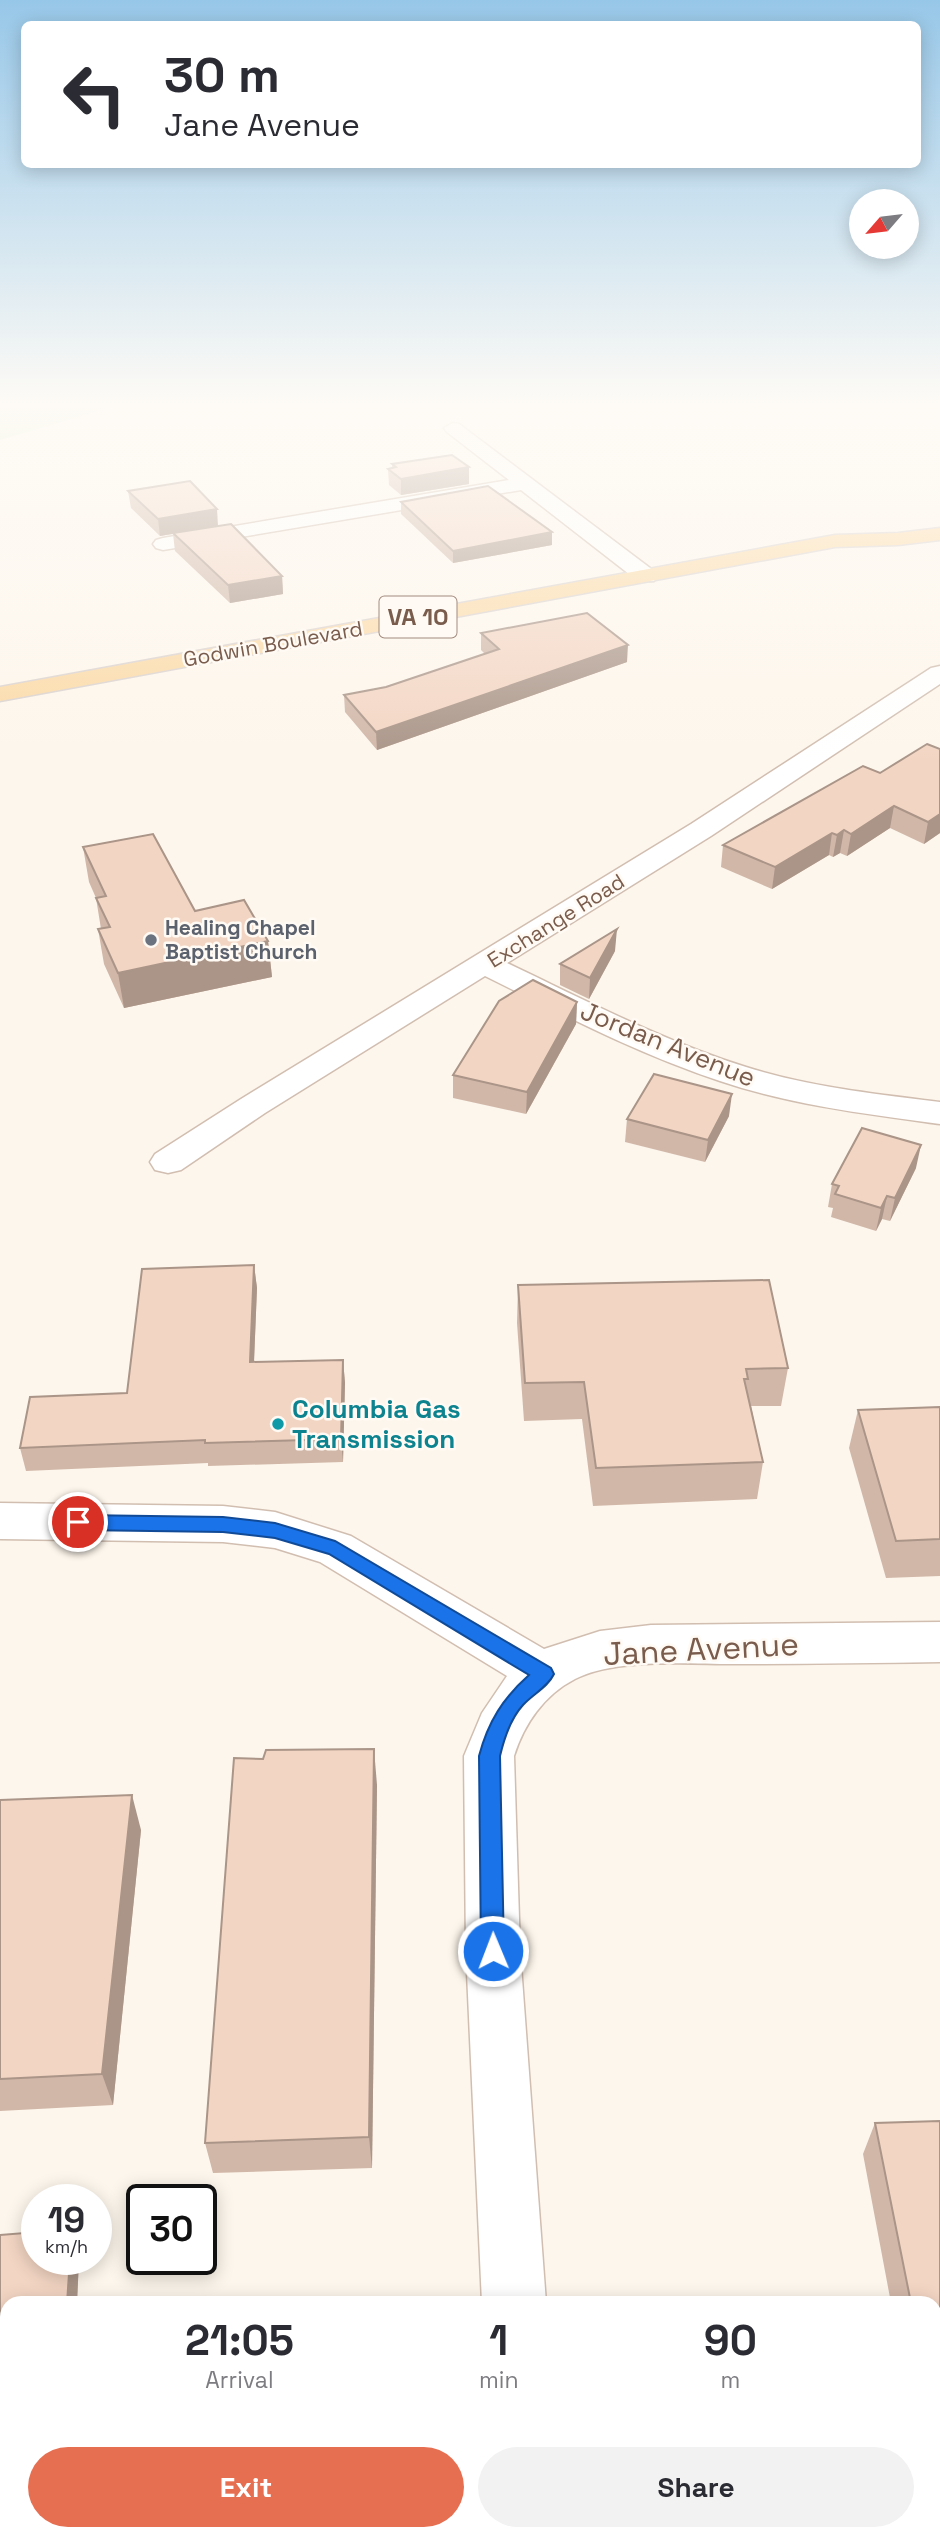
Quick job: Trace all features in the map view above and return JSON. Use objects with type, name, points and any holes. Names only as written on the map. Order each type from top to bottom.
[{"type":"main road","name":"Godwin Boulevard","points":[[835,541],[877,526]]},
{"type":"main road","name":"Godwin Boulevard","points":[[0,694],[835,541],[898,539],[940,534]]},
{"type":"street","points":[[163,544],[273,526]]},
{"type":"street","points":[[581,526],[646,576]]},
{"type":"street","name":"Exchange Road","points":[[168,1162],[253,1106],[486,965],[701,830],[940,673]]},
{"type":"street","name":"Jordan Avenue","points":[[486,965],[704,1064],[769,1085],[839,1100],[940,1113]]},
{"type":"street","points":[[0,1521],[223,1524],[275,1530],[335,1549],[544,1674]]},
{"type":"street","name":"Jane Avenue","points":[[514,2296],[493,1951],[489,1756],[494,1738],[514,1700],[560,1664],[599,1651],[692,1645],[940,1642]]},
{"type":"building","points":[[233,526],[282,576],[228,585],[173,533]]},
{"type":"building","points":[[426,526],[543,526],[552,532],[453,551]]},
{"type":"building","points":[[587,613],[628,645],[376,732],[344,695],[386,687],[499,649],[481,633]]},
{"type":"building","points":[[927,744],[940,749],[940,814],[928,822],[894,806],[851,834],[844,830],[837,835],[832,833],[775,867],[723,845],[863,766],[880,773]]},
{"type":"building","points":[[153,834],[195,911],[244,900],[268,941],[118,973],[98,929],[110,927],[96,898],[106,896],[83,847]]},
{"type":"building","points":[[617,929],[590,978],[560,964]]},
{"type":"building","points":[[533,980],[577,1002],[527,1092],[453,1075],[499,1001]]},
{"type":"building","points":[[654,1074],[732,1094],[708,1140],[627,1119]]},
{"type":"building","points":[[862,1128],[921,1145],[895,1198],[887,1196],[881,1208],[835,1194],[839,1186],[832,1184]]},
{"type":"building","points":[[254,1265],[250,1362],[343,1360],[341,1439],[205,1443],[205,1440],[20,1448],[30,1397],[127,1393],[142,1269]]},
{"type":"building","points":[[769,1280],[788,1368],[746,1369],[748,1379],[744,1379],[763,1462],[596,1468],[584,1382],[525,1383],[518,1285]]},
{"type":"building","points":[[940,1407],[940,1539],[896,1541],[858,1410]]},
{"type":"building","points":[[374,1749],[369,2137],[205,2143],[234,1758],[263,1759],[266,1750]]},
{"type":"building","points":[[132,1795],[102,2074],[0,2079],[0,1800]]},
{"type":"building","points":[[940,2121],[940,2296],[910,2296],[875,2123]]},
{"type":"building","points":[[21,2233],[21,2275],[69,2275],[67,2296],[0,2296],[0,2235]]},
{"type":"place","name":"Healing Chapel Baptist Church","points":[[151,940]]},
{"type":"place","name":"Columbia Gas Transmission","points":[[278,1424]]},
{"type":"route","points":[[78,1522],[223,1524],[275,1530],[335,1549],[544,1674],[514,1700],[494,1738],[489,1756],[493,1951]]}]
